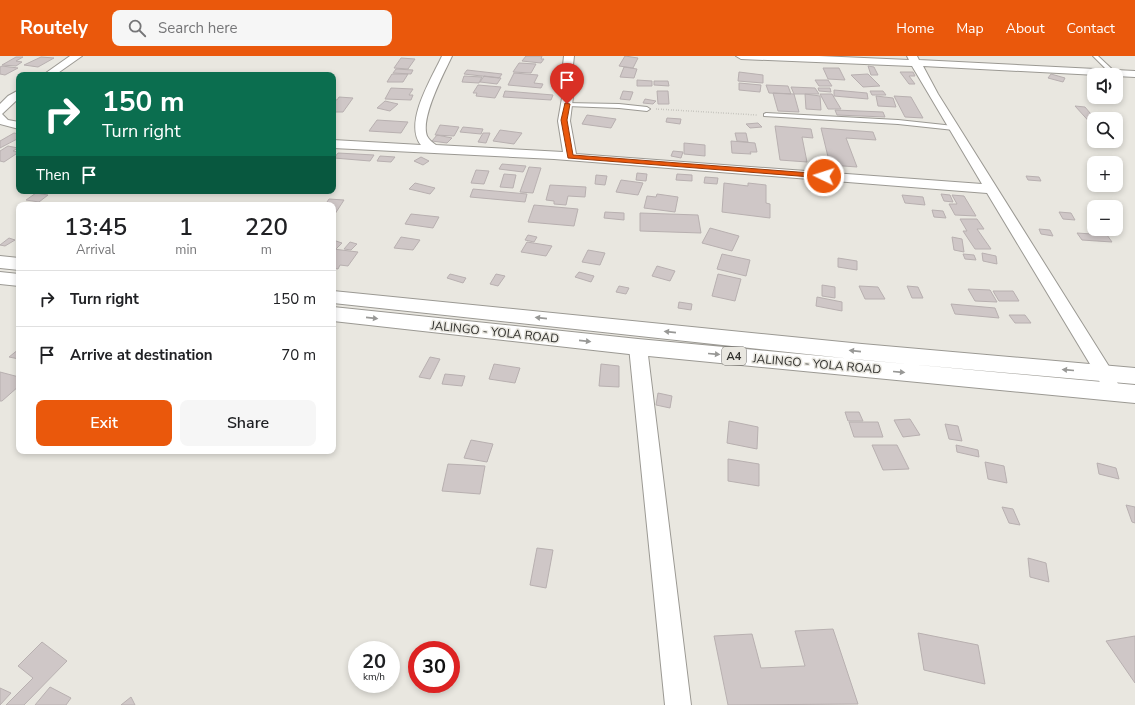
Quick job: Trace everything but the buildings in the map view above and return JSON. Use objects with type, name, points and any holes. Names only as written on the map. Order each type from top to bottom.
[{"type":"highway","points":[[0,262],[16,264]]},
{"type":"highway","points":[[0,278],[16,280]]},
{"type":"highway","name":"A4","points":[[336,297],[862,352],[1135,376]]},
{"type":"highway","name":"JALINGO - YOLA ROAD","points":[[336,314],[638,347],[1135,394]]},
{"type":"street","points":[[53,72],[77,56]]},
{"type":"street","points":[[434,150],[421,136],[419,123],[426,103],[447,56]]},
{"type":"street","points":[[569,56],[568,65],[570,81],[564,120],[570,157]]},
{"type":"street","points":[[741,56],[915,60],[954,64],[1087,71]]},
{"type":"street","points":[[915,60],[933,94],[1104,373],[1113,392]]},
{"type":"street","points":[[1123,73],[1135,74]]},
{"type":"street","points":[[0,111],[16,95]]},
{"type":"street","points":[[0,117],[4,122],[16,125]]},
{"type":"street","points":[[336,144],[570,157],[731,168],[991,189]]},
{"type":"street","points":[[638,347],[678,705]]},
{"type":"lane","points":[[1095,56],[1108,68]]},
{"type":"lane","points":[[567,104],[620,106],[647,109]]},
{"type":"lane","points":[[766,115],[898,122],[954,128]]},
{"type":"path","points":[[647,109],[766,115]]},
{"type":"route","points":[[567,104],[564,120],[570,157],[824,176]]}]
